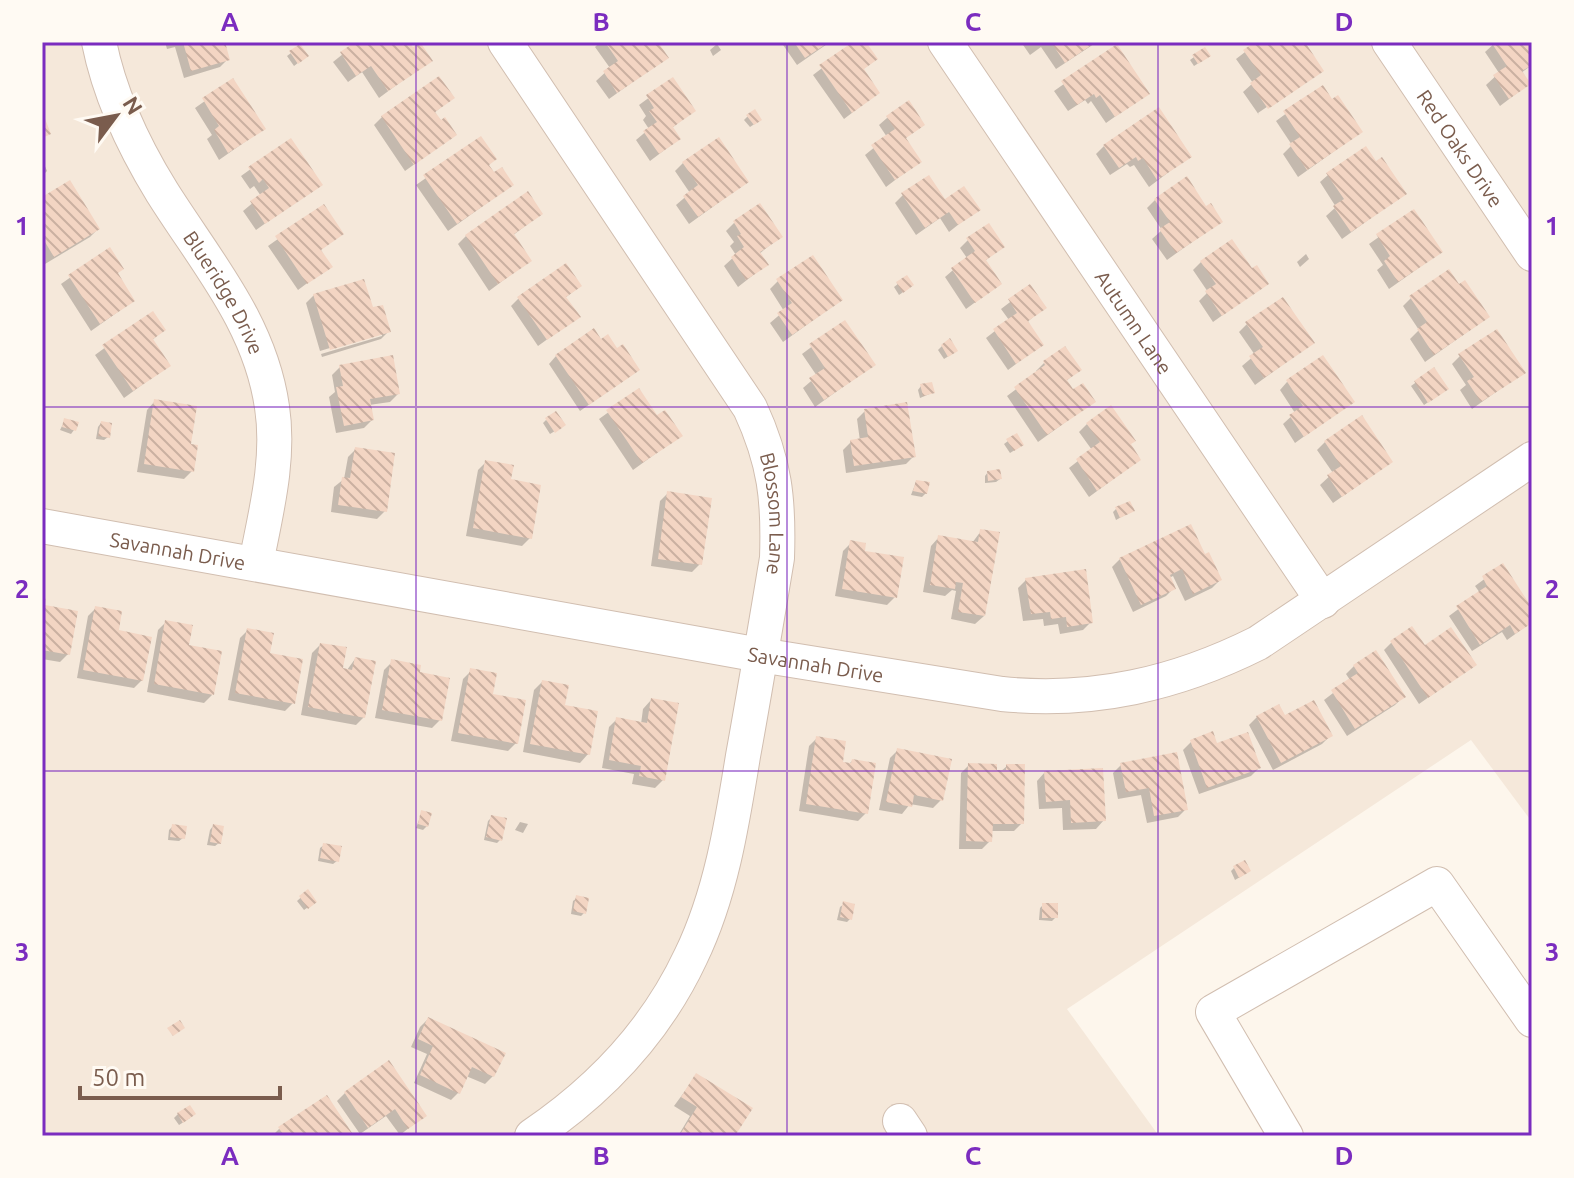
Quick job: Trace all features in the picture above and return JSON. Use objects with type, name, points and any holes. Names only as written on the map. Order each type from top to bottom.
[{"type":"street","name":"Blueridge Drive","points":[[99,42],[118,109],[138,153],[233,298],[253,335],[266,372],[273,410],[274,448],[256,563]]},
{"type":"street","name":"Blossom Lane","points":[[505,42],[750,408],[766,442],[779,518],[777,558],[730,832],[707,918],[691,957],[646,1030],[619,1064],[592,1091],[532,1136]]},
{"type":"street","name":"Autumn Lane","points":[[945,42],[1323,601]]},
{"type":"street","name":"Red Oaks Drive","points":[[1389,42],[1532,254]]},
{"type":"street","name":"Savannah Drive","points":[[42,526],[760,655],[1002,694],[1041,698],[1087,696],[1176,678],[1219,663],[1258,643],[1532,459]]},
{"type":"street","points":[[1286,1136],[1213,1012],[1437,884],[1532,1020]]},
{"type":"shaded area","points":[[42,42],[1532,42],[1532,822],[1471,740],[1067,1009],[1159,1136],[42,1136]]},
{"type":"building","points":[[183,42],[225,42],[230,60],[191,71]]},
{"type":"building","points":[[355,42],[409,42],[413,47],[420,42],[433,61],[388,91],[371,66],[356,76],[340,52]]},
{"type":"building","points":[[605,42],[658,42],[669,58],[617,93],[603,71],[618,61]]},
{"type":"building","points":[[794,42],[829,42],[805,58]]},
{"type":"building","points":[[853,42],[866,42],[878,59],[864,69],[880,93],[852,113],[819,65]]},
{"type":"building","points":[[1051,42],[1096,42],[1065,63]]},
{"type":"building","points":[[1255,42],[1305,42],[1324,71],[1268,109],[1250,83],[1261,75],[1243,50]]},
{"type":"building","points":[[1491,42],[1532,42],[1532,65],[1522,71],[1531,84],[1509,99],[1493,75],[1507,66]]},
{"type":"building","points":[[300,44],[309,56],[298,64],[289,51]]},
{"type":"building","points":[[1117,44],[1150,94],[1115,117],[1100,95],[1096,98],[1094,94],[1077,105],[1061,81]]},
{"type":"building","points":[[1205,47],[1211,56],[1198,64],[1192,55]]},
{"type":"building","points":[[439,76],[455,98],[435,112],[441,120],[445,117],[457,135],[414,165],[381,116]]},
{"type":"building","points":[[673,77],[696,111],[673,127],[681,139],[659,154],[643,131],[657,122],[649,111],[654,108],[646,95]]},
{"type":"building","points":[[233,78],[266,129],[228,153],[214,130],[219,126],[202,98]]},
{"type":"building","points":[[1323,85],[1332,99],[1338,95],[1363,132],[1307,170],[1289,144],[1300,137],[1283,111]]},
{"type":"building","points":[[909,100],[925,125],[906,138],[922,162],[895,180],[871,145],[895,129],[886,116]]},
{"type":"building","points":[[1159,107],[1192,157],[1157,180],[1143,158],[1138,161],[1136,157],[1119,168],[1103,145]]},
{"type":"building","points":[[755,109],[762,120],[754,125],[746,115]]},
{"type":"building","points":[[42,111],[51,134],[42,138]]},
{"type":"building","points":[[481,136],[497,159],[489,165],[494,172],[502,167],[514,185],[457,224],[423,175]]},
{"type":"building","points":[[719,137],[749,182],[698,217],[683,196],[698,185],[682,162]]},
{"type":"building","points":[[291,138],[323,185],[265,224],[250,201],[269,188],[263,179],[259,183],[248,167]]},
{"type":"building","points":[[1366,146],[1376,161],[1382,157],[1407,194],[1351,232],[1333,206],[1344,199],[1326,173]]},
{"type":"building","points":[[929,175],[945,199],[964,186],[981,210],[958,225],[949,212],[925,228],[901,193]]},
{"type":"building","points":[[1187,176],[1206,206],[1211,203],[1223,222],[1176,253],[1159,229],[1170,222],[1154,199]]},
{"type":"building","points":[[70,180],[100,229],[54,257],[42,237],[42,197]]},
{"type":"building","points":[[528,191],[543,214],[514,234],[532,261],[498,284],[465,235]]},
{"type":"building","points":[[760,203],[783,237],[760,252],[769,265],[746,280],[731,257],[744,247],[733,221]]},
{"type":"building","points":[[324,204],[344,234],[321,250],[333,267],[307,284],[275,236]]},
{"type":"building","points":[[1414,209],[1443,252],[1398,282],[1384,261],[1390,256],[1376,234]]},
{"type":"building","points":[[989,223],[1005,247],[986,260],[1002,284],[975,303],[951,268],[975,251],[966,238]]},
{"type":"building","points":[[1232,239],[1252,268],[1257,265],[1269,284],[1222,316],[1205,291],[1216,284],[1200,261]]},
{"type":"building","points":[[110,247],[124,269],[118,273],[135,301],[100,324],[68,275]]},
{"type":"building","points":[[813,255],[843,300],[792,335],[777,313],[792,303],[776,279]]},
{"type":"building","points":[[566,263],[582,286],[566,297],[581,317],[547,340],[517,297]]},
{"type":"building","points":[[1449,269],[1459,284],[1465,280],[1490,317],[1434,355],[1417,329],[1427,322],[1409,296]]},
{"type":"building","points":[[907,275],[914,285],[903,293],[896,282]]},
{"type":"building","points":[[364,279],[373,307],[383,305],[391,332],[330,350],[313,294]]},
{"type":"building","points":[[1030,284],[1047,308],[1028,321],[1044,345],[1016,364],[993,329],[1017,313],[1008,299]]},
{"type":"building","points":[[1283,297],[1315,343],[1264,378],[1249,356],[1263,347],[1245,322]]},
{"type":"building","points":[[153,311],[166,330],[153,339],[171,366],[133,391],[102,345]]},
{"type":"building","points":[[845,320],[876,365],[824,400],[809,378],[825,368],[809,344]]},
{"type":"building","points":[[594,328],[601,339],[608,334],[617,348],[623,344],[640,370],[589,405],[555,355]]},
{"type":"building","points":[[1497,329],[1526,373],[1481,402],[1467,381],[1474,377],[1458,354]]},
{"type":"building","points":[[950,338],[958,351],[948,357],[941,345]]},
{"type":"building","points":[[1065,346],[1082,370],[1067,380],[1073,389],[1083,383],[1096,402],[1047,435],[1014,387]]},
{"type":"building","points":[[393,355],[400,394],[370,399],[374,420],[344,426],[336,387],[343,386],[339,365]]},
{"type":"building","points":[[1323,355],[1355,402],[1304,437],[1289,415],[1303,406],[1286,380]]},
{"type":"building","points":[[1434,367],[1449,389],[1428,403],[1414,381]]},
{"type":"building","points":[[932,382],[935,393],[923,396],[920,384]]},
{"type":"building","points":[[639,388],[657,415],[665,410],[683,436],[642,463],[606,410]]},
{"type":"building","points":[[154,399],[197,406],[191,444],[198,445],[194,472],[144,464]]},
{"type":"building","points":[[907,402],[916,457],[854,466],[850,440],[868,437],[864,409]]},
{"type":"building","points":[[1111,405],[1136,441],[1131,444],[1141,460],[1097,491],[1076,459],[1100,442],[1086,423]]},
{"type":"building","points":[[556,411],[566,425],[555,433],[545,418]]},
{"type":"building","points":[[1362,415],[1393,462],[1342,497],[1327,475],[1341,466],[1324,441]]},
{"type":"building","points":[[64,418],[79,422],[76,431],[62,427]]},
{"type":"building","points":[[101,421],[112,423],[110,438],[98,436]]},
{"type":"building","points":[[1017,433],[1024,445],[1014,451],[1006,439]]},
{"type":"building","points":[[355,447],[395,453],[387,512],[338,505],[342,477],[350,478]]},
{"type":"building","points":[[485,460],[514,465],[511,479],[541,485],[532,539],[473,528]]},
{"type":"building","points":[[1000,469],[1002,479],[988,481],[987,471]]},
{"type":"building","points":[[916,480],[930,482],[927,494],[913,491]]},
{"type":"building","points":[[667,491],[712,498],[702,565],[658,559]]},
{"type":"building","points":[[1130,501],[1135,511],[1120,518],[1115,507]]},
{"type":"building","points":[[1191,524],[1222,580],[1193,594],[1182,569],[1170,575],[1176,589],[1141,605],[1119,558]]},
{"type":"building","points":[[980,529],[1000,532],[985,616],[958,612],[963,583],[956,582],[955,589],[930,585],[938,535],[978,542]]},
{"type":"building","points":[[850,540],[866,543],[865,551],[904,557],[897,598],[842,589]]},
{"type":"building","points":[[1503,563],[1532,608],[1532,623],[1515,634],[1510,625],[1480,645],[1456,606],[1487,586],[1482,576]]},
{"type":"building","points":[[1086,569],[1093,623],[1067,627],[1066,617],[1051,619],[1050,612],[1031,614],[1025,578]]},
{"type":"building","points":[[42,598],[46,599],[45,605],[78,611],[70,655],[42,650]]},
{"type":"building","points":[[95,606],[122,611],[119,630],[152,637],[143,681],[83,670]]},
{"type":"building","points":[[165,620],[193,625],[189,645],[222,651],[214,695],[154,684]]},
{"type":"building","points":[[1412,626],[1425,645],[1451,627],[1477,665],[1428,698],[1390,641]]},
{"type":"building","points":[[247,628],[274,633],[270,653],[303,659],[295,704],[235,693]]},
{"type":"building","points":[[320,643],[347,647],[343,668],[352,670],[355,657],[376,661],[365,718],[308,707]]},
{"type":"building","points":[[1376,650],[1406,697],[1355,729],[1331,690],[1358,673],[1353,665]]},
{"type":"building","points":[[391,659],[421,665],[420,672],[450,678],[442,721],[382,710]]},
{"type":"building","points":[[470,668],[497,673],[493,694],[526,700],[518,744],[458,733]]},
{"type":"building","points":[[542,680],[569,685],[565,705],[598,711],[590,755],[530,744]]},
{"type":"building","points":[[651,698],[679,703],[665,781],[639,776],[641,766],[609,760],[616,717],[647,723]]},
{"type":"building","points":[[1314,700],[1333,736],[1281,763],[1256,716],[1279,704],[1285,715]]},
{"type":"building","points":[[1213,731],[1217,743],[1248,732],[1261,768],[1207,788],[1190,740]]},
{"type":"building","points":[[816,736],[846,741],[843,762],[851,763],[852,759],[876,763],[868,814],[806,804]]},
{"type":"building","points":[[897,748],[952,759],[943,801],[914,795],[912,807],[886,802]]},
{"type":"building","points":[[1177,752],[1188,810],[1154,816],[1149,788],[1126,792],[1120,763]]},
{"type":"building","points":[[968,763],[997,764],[997,770],[1006,770],[1006,764],[1025,764],[1024,824],[993,824],[992,842],[966,841]]},
{"type":"building","points":[[1103,768],[1106,821],[1071,823],[1070,800],[1046,802],[1044,771]]},
{"type":"building","points":[[421,810],[432,813],[428,827],[418,824]]},
{"type":"building","points":[[491,815],[507,818],[502,841],[486,837]]},
{"type":"building","points":[[172,824],[187,826],[185,839],[170,837]]},
{"type":"building","points":[[213,824],[224,826],[221,844],[210,842]]},
{"type":"building","points":[[323,843],[342,846],[339,862],[320,858]]},
{"type":"building","points":[[1245,860],[1251,871],[1239,878],[1233,866]]},
{"type":"building","points":[[308,889],[317,902],[308,909],[299,896]]},
{"type":"building","points":[[576,895],[589,898],[586,914],[573,911]]},
{"type":"building","points":[[843,901],[855,904],[852,920],[840,917]]},
{"type":"building","points":[[1042,903],[1058,903],[1058,918],[1042,918]]},
{"type":"building","points":[[428,1017],[506,1053],[494,1077],[472,1067],[460,1094],[420,1075],[433,1046],[418,1039]]},
{"type":"building","points":[[180,1020],[185,1028],[173,1036],[167,1028]]},
{"type":"building","points":[[389,1060],[427,1116],[408,1129],[395,1109],[368,1128],[344,1092]]},
{"type":"building","points":[[696,1073],[753,1108],[735,1136],[685,1136],[681,1133],[697,1107],[681,1097]]},
{"type":"building","points":[[327,1095],[354,1136],[284,1136],[278,1127]]},
{"type":"building","points":[[190,1105],[196,1114],[183,1123],[177,1113]]}]
